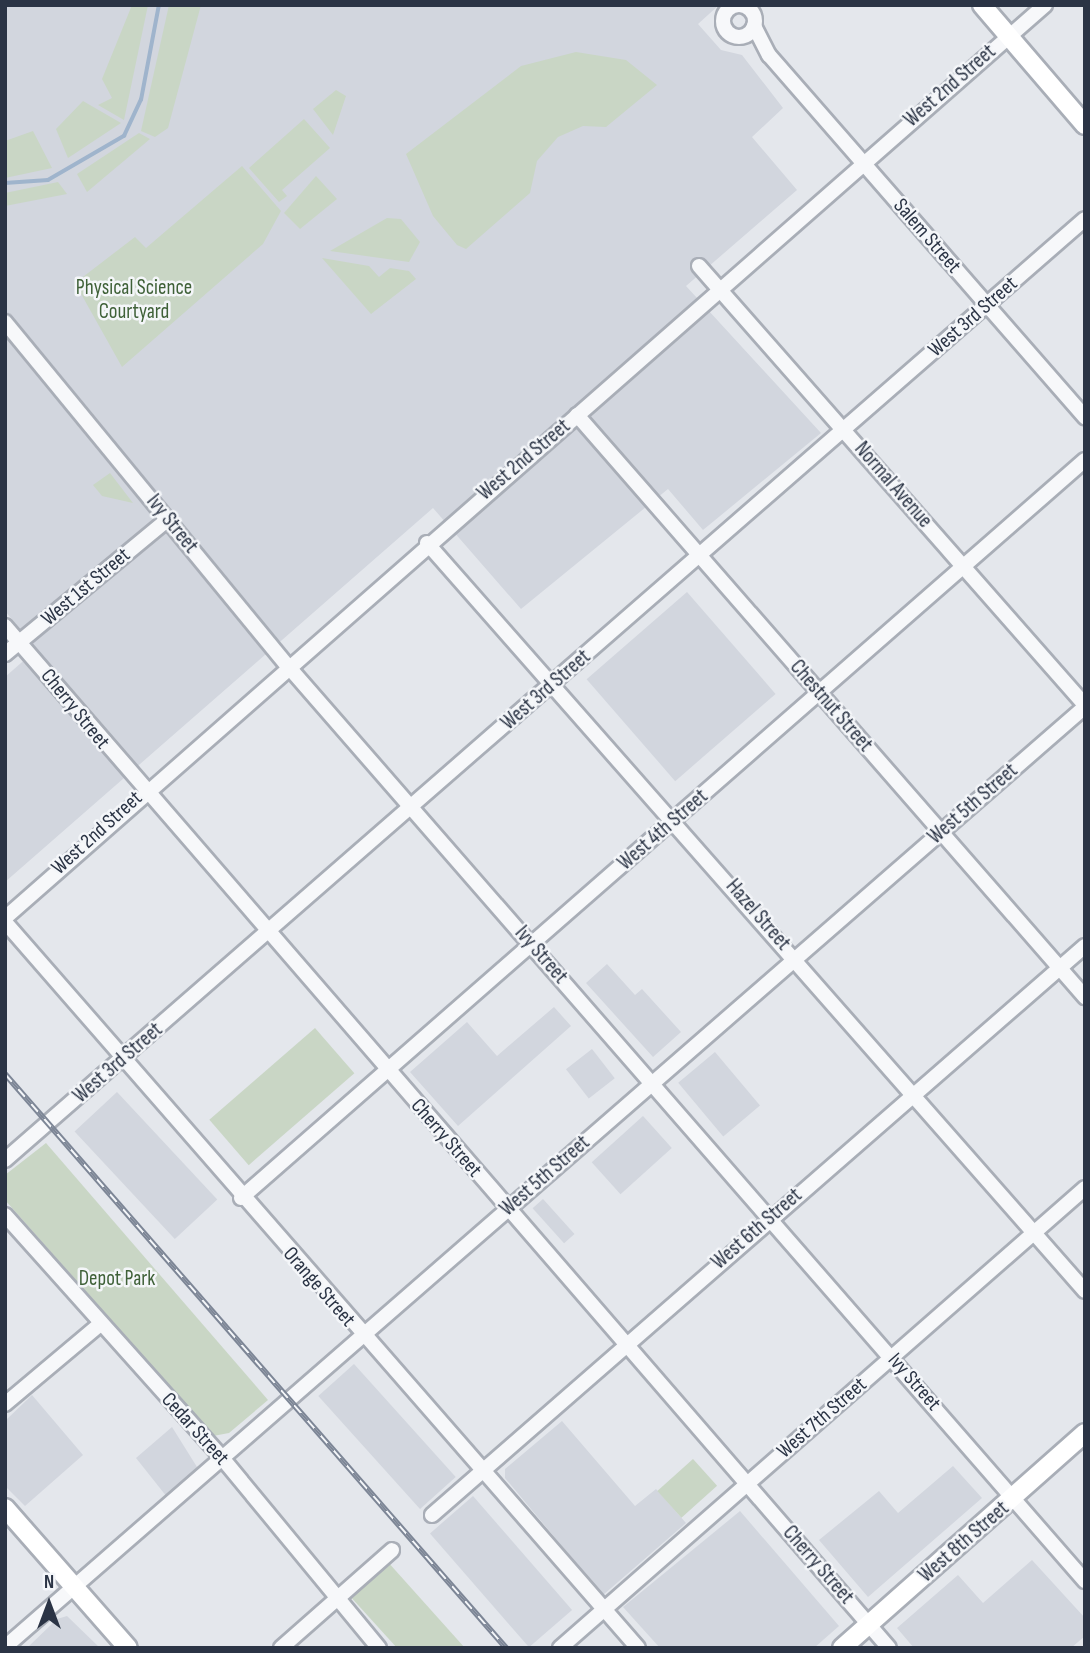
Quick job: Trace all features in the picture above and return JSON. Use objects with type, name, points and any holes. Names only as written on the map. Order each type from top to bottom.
[{"type":"main road","points":[[982,5],[1085,125]]},
{"type":"main road","name":"West 8th Street","points":[[842,1648],[1015,1498],[1085,1433]]},
{"type":"main road","points":[[5,1508],[128,1648]]},
{"type":"street","name":"West 2nd Street","points":[[5,920],[143,792],[287,665],[1045,5]]},
{"type":"street","points":[[734,6],[745,6],[754,26],[743,37],[728,33],[723,18],[734,6]]},
{"type":"street","name":"Salem Street","points":[[754,26],[769,55],[1085,417]]},
{"type":"street","name":"Salem Street","points":[[743,37],[769,55]]},
{"type":"street","name":"West 3rd Street","points":[[5,1160],[1085,219]]},
{"type":"street","name":"Normal Avenue","points":[[699,267],[965,566],[1085,706]]},
{"type":"street","name":"Ivy Street","points":[[5,322],[287,665],[1085,1581]]},
{"type":"street","name":"Chestnut Street","points":[[577,415],[1085,997]]},
{"type":"street","name":"West 4th Street","points":[[241,1198],[1085,460]]},
{"type":"street","name":"West 1st Street","points":[[5,654],[168,519]]},
{"type":"street","name":"Hazel Street","points":[[427,543],[555,682],[1085,1291]]},
{"type":"street","name":"Cherry Street","points":[[5,626],[143,792],[268,932],[889,1648]]},
{"type":"street","name":"West 5th Street","points":[[5,1647],[223,1460],[1085,706]]},
{"type":"street","name":"Orange Street","points":[[5,920],[241,1198],[362,1336],[485,1469],[638,1648]]},
{"type":"street","name":"West 6th Street","points":[[432,1516],[769,1217],[1085,946]]},
{"type":"street","name":"West 7th Street","points":[[560,1648],[1085,1188]]},
{"type":"street","name":"Cedar Street","points":[[5,1216],[99,1325],[223,1460],[379,1648]]},
{"type":"street","points":[[5,1404],[99,1325]]},
{"type":"street","points":[[281,1648],[392,1550]]},
{"type":"shaded area","points":[[5,5],[719,5],[698,24],[721,50],[742,55],[783,108],[752,137],[797,190],[686,286],[821,433],[703,530],[668,489],[521,609],[433,508],[5,882],[5,677],[37,649],[5,611]]},
{"type":"shaded area","points":[[687,592],[776,694],[675,781],[587,679]]},
{"type":"shaded area","points":[[607,964],[635,995],[642,989],[681,1032],[653,1057],[586,983]]},
{"type":"shaded area","points":[[554,1007],[571,1026],[458,1126],[410,1072],[467,1022],[497,1056]]},
{"type":"shaded area","points":[[592,1049],[615,1078],[589,1098],[566,1069]]},
{"type":"shaded area","points":[[715,1052],[760,1106],[723,1136],[678,1083]]},
{"type":"shaded area","points":[[117,1092],[217,1200],[175,1239],[75,1132]]},
{"type":"shaded area","points":[[643,1116],[672,1148],[620,1194],[592,1162]]},
{"type":"shaded area","points":[[543,1199],[574,1234],[564,1243],[533,1208]]},
{"type":"shaded area","points":[[354,1364],[456,1477],[420,1509],[318,1396]]},
{"type":"shaded area","points":[[32,1395],[83,1455],[25,1506],[5,1486],[5,1421]]},
{"type":"shaded area","points":[[562,1421],[635,1506],[656,1489],[686,1523],[603,1595],[505,1478],[505,1469]]},
{"type":"shaded area","points":[[172,1427],[197,1467],[167,1497],[136,1458]]},
{"type":"shaded area","points":[[953,1466],[982,1498],[868,1597],[819,1540],[879,1491],[898,1513]]},
{"type":"shaded area","points":[[473,1496],[572,1610],[529,1647],[430,1533]]},
{"type":"shaded area","points":[[740,1511],[839,1626],[814,1648],[660,1648],[623,1607]]},
{"type":"shaded area","points":[[1032,1560],[1085,1618],[1085,1636],[1071,1648],[914,1648],[897,1628],[958,1575],[983,1603]]},
{"type":"shaded area","points":[[67,1616],[100,1648],[27,1648],[57,1619]]},
{"type":"green space","points":[[132,5],[148,5],[124,120],[98,105],[112,98],[102,79]]},
{"type":"green space","points":[[169,5],[201,5],[168,128],[155,137],[141,131]]},
{"type":"green space","points":[[576,52],[626,60],[657,85],[606,127],[583,126],[558,137],[537,161],[530,193],[466,249],[457,245],[433,216],[406,154],[521,66]]},
{"type":"green space","points":[[336,90],[346,96],[333,135],[313,109]]},
{"type":"green space","points":[[83,101],[121,123],[68,158],[56,129]]},
{"type":"green space","points":[[304,119],[330,148],[282,190],[287,196],[279,202],[249,168]]},
{"type":"green space","points":[[33,131],[52,168],[5,178],[5,141]]},
{"type":"green space","points":[[139,133],[150,139],[87,192],[77,174]]},
{"type":"green space","name":"Physical Science Courtyard","points":[[242,166],[281,211],[263,244],[122,367],[75,283],[135,237],[146,248]]},
{"type":"green space","points":[[316,176],[337,199],[300,229],[284,213]]},
{"type":"green space","points":[[58,182],[67,194],[5,206],[5,193]]},
{"type":"green space","points":[[387,218],[401,219],[420,242],[409,262],[330,251]]},
{"type":"green space","points":[[322,258],[369,266],[379,277],[390,268],[409,271],[416,279],[371,314]]},
{"type":"green space","points":[[110,473],[133,503],[102,496],[93,485]]},
{"type":"green space","points":[[315,1028],[354,1073],[249,1165],[209,1120]]},
{"type":"green space","name":"Depot Park","points":[[46,1143],[268,1400],[229,1433],[213,1436],[5,1200],[5,1175]]},
{"type":"green space","points":[[693,1459],[717,1486],[681,1518],[657,1491]]},
{"type":"green space","points":[[387,1561],[465,1648],[397,1648],[349,1595]]},
{"type":"waterway","points":[[5,183],[48,180],[124,136],[141,100],[159,5]]},
{"type":"railway","points":[[5,1074],[506,1648]]}]
